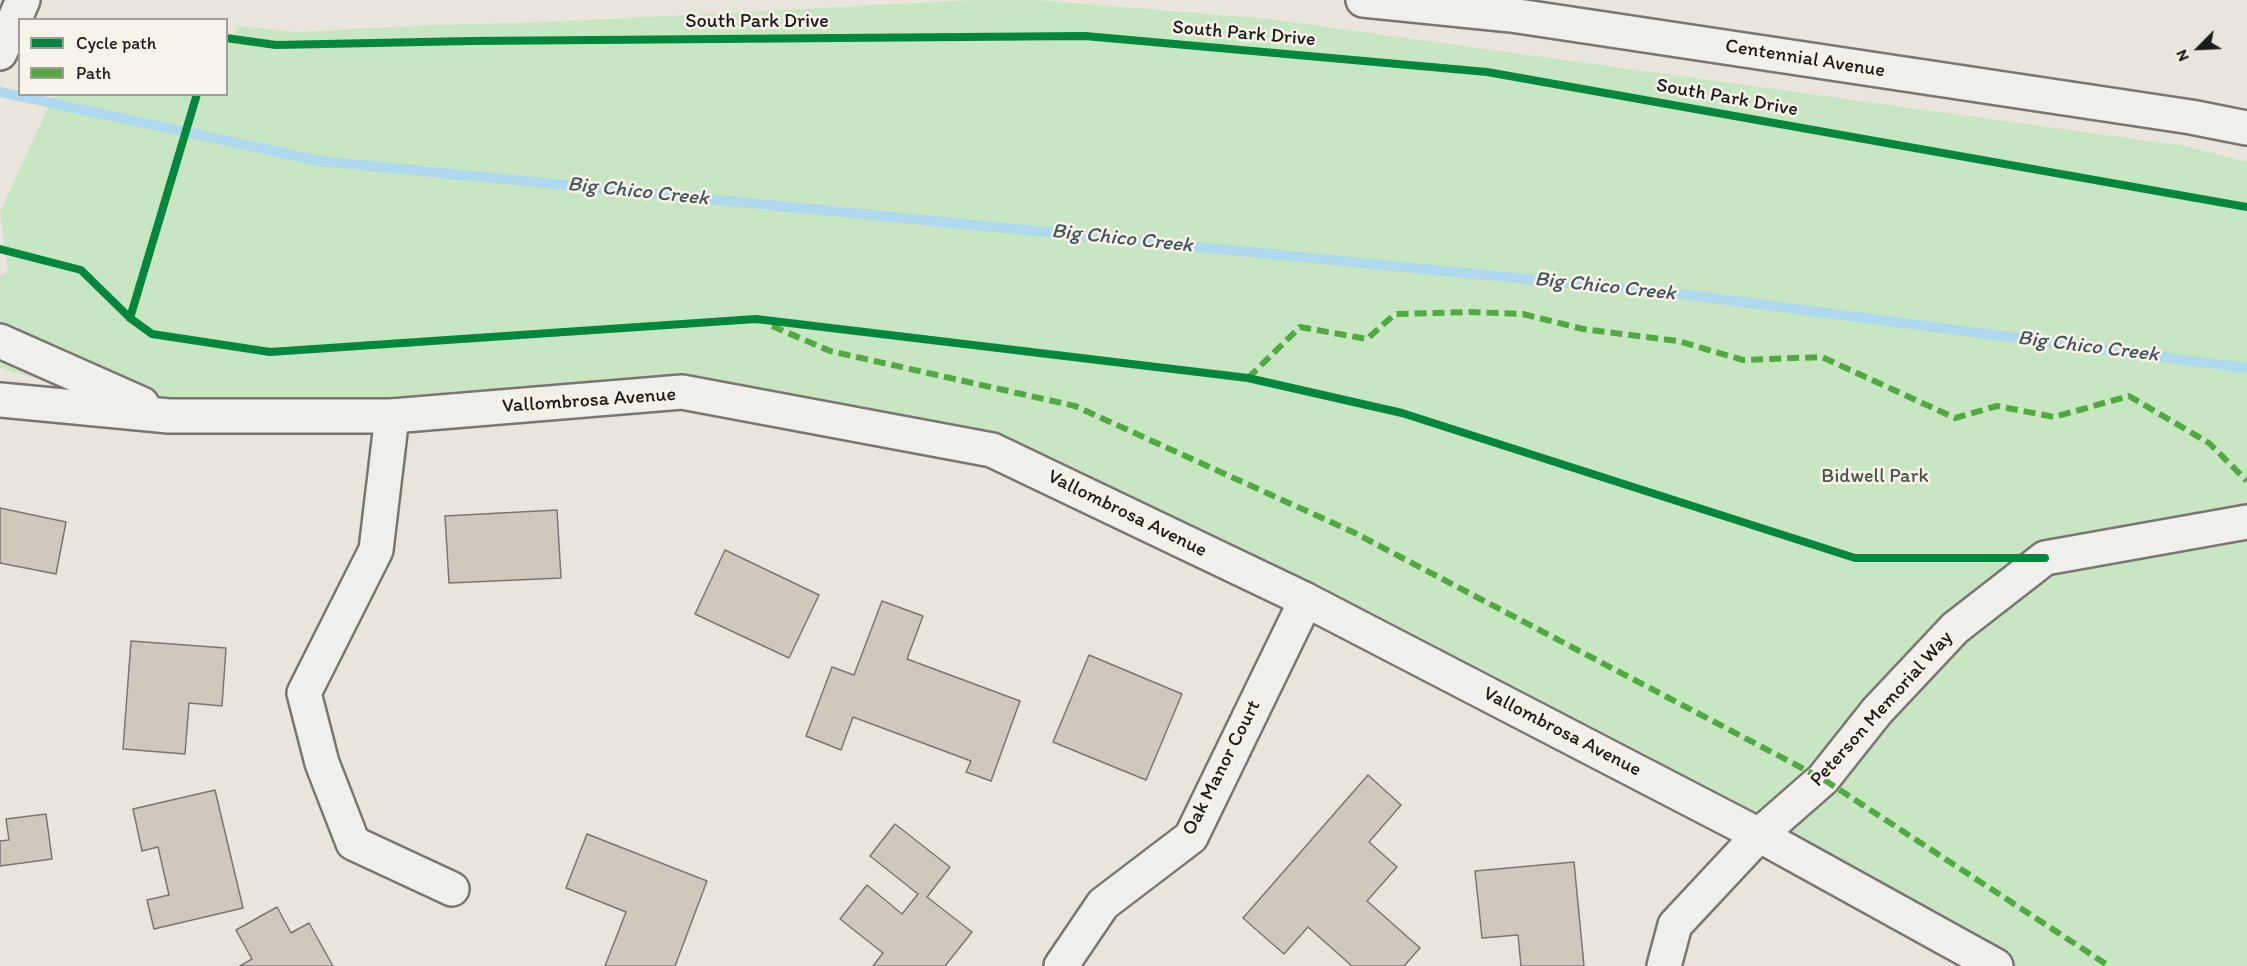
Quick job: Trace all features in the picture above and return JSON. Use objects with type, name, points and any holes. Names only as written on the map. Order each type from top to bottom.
[{"type":"street","name":"Centennial Avenue","points":[[1363,0],[1512,8],[2168,113],[2247,128]]},
{"type":"street","points":[[0,53],[20,6]]},
{"type":"street","name":"Vallombrosa Avenue","points":[[0,341],[169,416]]},
{"type":"street","name":"Vallombrosa Avenue","points":[[0,400],[169,416],[392,416],[682,392],[992,450],[1306,600],[1760,835],[1996,966]]},
{"type":"street","points":[[392,416],[376,550],[304,693],[322,763],[353,843],[452,889]]},
{"type":"street","name":"Peterson Memorial Way","points":[[1664,966],[1675,925],[1760,835],[1823,778],[1877,711],[1955,628],[2045,558],[2247,522]]},
{"type":"street","name":"Oak Manor Court","points":[[1061,966],[1103,904],[1191,837],[1306,600]]},
{"type":"green space","name":"Bidwell Park","points":[[975,0],[1035,0],[1269,19],[2185,146],[2247,162],[2247,966],[1996,966],[992,450],[682,392],[169,416],[0,368],[0,275],[8,272],[0,212],[54,96],[228,96],[228,45],[238,26],[297,32],[571,21]]},
{"type":"building","points":[[0,508],[66,522],[56,574],[0,563]]},
{"type":"building","points":[[557,510],[561,578],[449,583],[445,516]]},
{"type":"building","points":[[725,550],[819,595],[789,658],[695,614]]},
{"type":"building","points":[[882,601],[923,616],[907,659],[1020,701],[991,781],[966,772],[971,761],[853,717],[841,750],[806,736],[832,667],[854,675]]},
{"type":"building","points":[[131,641],[226,648],[222,706],[189,703],[185,754],[123,749]]},
{"type":"building","points":[[1089,655],[1182,694],[1146,780],[1053,742]]},
{"type":"building","points":[[1368,775],[1401,805],[1369,842],[1397,867],[1367,901],[1420,948],[1404,966],[1352,966],[1308,927],[1284,954],[1243,918]]},
{"type":"building","points":[[215,790],[243,908],[154,929],[147,900],[169,895],[158,847],[142,851],[133,809]]},
{"type":"building","points":[[46,814],[52,859],[0,866],[0,841],[9,840],[6,819]]},
{"type":"building","points":[[895,824],[950,867],[927,897],[972,932],[945,966],[873,966],[883,953],[840,919],[867,885],[902,914],[918,894],[870,856]]},
{"type":"building","points":[[587,834],[707,881],[675,966],[605,966],[626,912],[566,888]]},
{"type":"building","points":[[1574,862],[1584,966],[1521,966],[1518,935],[1482,938],[1475,871]]},
{"type":"building","points":[[277,907],[291,933],[309,923],[333,966],[240,966],[252,959],[236,930]]},
{"type":"waterway","name":"Big Chico Creek","points":[[0,92],[18,96]]},
{"type":"waterway","name":"Big Chico Creek","points":[[19,96],[320,161],[1689,295],[2247,368]]},
{"type":"marked path","points":[[1248,378],[1300,327],[1367,339],[1395,314],[1470,312],[1523,314],[1583,329],[1678,341],[1743,360],[1822,357],[1955,418],[1997,406],[2054,417],[2129,396],[2209,443],[2247,481]]},
{"type":"marked path","points":[[772,326],[830,351],[1075,406],[1353,532],[1823,779],[2109,966]]},
{"type":"cycle path","name":"South Park Drive","points":[[228,38],[276,45],[471,41],[1085,36],[1487,72],[2247,207]]},
{"type":"cycle path","points":[[130,318],[196,96]]},
{"type":"cycle path","points":[[0,249],[81,270],[130,318],[152,334],[270,352],[756,319],[1248,378],[1402,413],[1855,558],[2045,558]]}]
